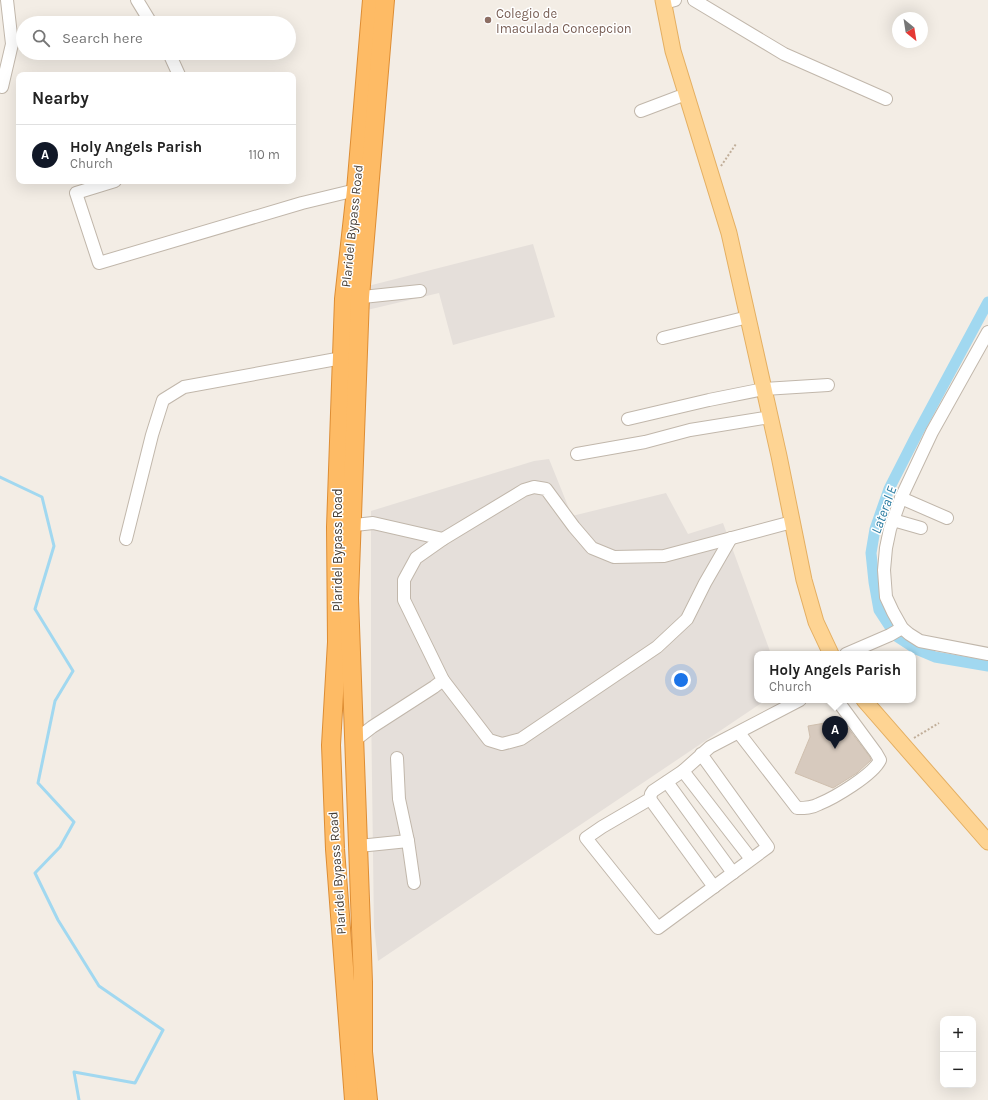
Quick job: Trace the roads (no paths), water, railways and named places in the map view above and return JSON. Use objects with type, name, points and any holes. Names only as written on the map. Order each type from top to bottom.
[{"type":"highway","name":"Plaridel Bypass Road","points":[[354,1100],[334,849],[331,745],[344,526],[356,190],[372,0]]},
{"type":"highway","name":"Plaridel Bypass Road","points":[[368,1100],[363,1052],[363,982],[359,846],[349,598],[344,526],[342,358],[352,298],[384,0]]},
{"type":"highway","points":[[334,849],[359,846]]},
{"type":"main road","points":[[667,1],[673,51],[729,232],[770,417],[802,574],[816,622],[830,651]]},
{"type":"main road","points":[[867,703],[988,842]]},
{"type":"street","points":[[2,87],[12,44],[6,0]]},
{"type":"street","points":[[137,0],[147,16]]},
{"type":"street","points":[[694,0],[784,54],[886,99]]},
{"type":"street","points":[[172,60],[178,72]]},
{"type":"street","points":[[642,111],[686,94]]},
{"type":"street","points":[[105,184],[76,193],[99,263],[302,203],[356,190]]},
{"type":"street","points":[[352,298],[420,291]]},
{"type":"street","points":[[663,338],[748,317]]},
{"type":"street","points":[[896,631],[893,612],[886,597],[884,570],[886,548],[893,520],[901,498],[932,432],[988,332]]},
{"type":"street","points":[[126,540],[162,400],[184,387],[342,358]]},
{"type":"street","points":[[628,419],[764,389],[828,385]]},
{"type":"street","points":[[577,454],[645,442],[690,430],[770,417]]},
{"type":"street","points":[[731,538],[705,582],[687,619],[657,646],[521,739],[502,744],[489,740],[443,680],[404,600],[404,580],[416,558],[442,539],[524,490],[534,487],[546,489],[592,548],[614,557],[664,556],[731,538],[792,522]]},
{"type":"street","points":[[901,498],[947,518]]},
{"type":"street","points":[[893,520],[921,528]]},
{"type":"street","points":[[344,526],[373,523],[442,539]]},
{"type":"street","points":[[853,651],[896,631],[909,634],[920,641],[988,654]]},
{"type":"street","points":[[354,741],[443,680]]},
{"type":"street","points":[[714,887],[650,799],[650,794],[683,771],[701,754],[724,739],[739,733],[794,703]]},
{"type":"street","points":[[739,733],[797,808],[807,808],[818,805],[860,780],[878,764],[880,760],[839,703]]},
{"type":"street","points":[[650,799],[586,838],[658,928],[768,847],[701,754]]},
{"type":"street","points":[[397,758],[398,800],[408,841],[414,883]]},
{"type":"street","points":[[683,771],[751,859]]},
{"type":"street","points":[[667,782],[733,873]]},
{"type":"street","points":[[359,846],[408,841]]},
{"type":"waterway","name":"Lateral E","points":[[988,302],[889,489],[875,529],[871,553],[879,610],[896,636],[916,649],[935,657],[988,666]]},
{"type":"waterway","points":[[0,477],[42,497],[54,546],[35,609],[73,671],[55,701],[38,783],[74,822],[60,847],[35,873],[58,920],[99,986],[163,1030],[135,1083],[74,1072],[79,1100]]},
{"type":"place","name":"Colegio de Imaculada Concepcion","points":[[488,20]]},
{"type":"place","name":"Holy Angels Parish","points":[[835,749]]}]
